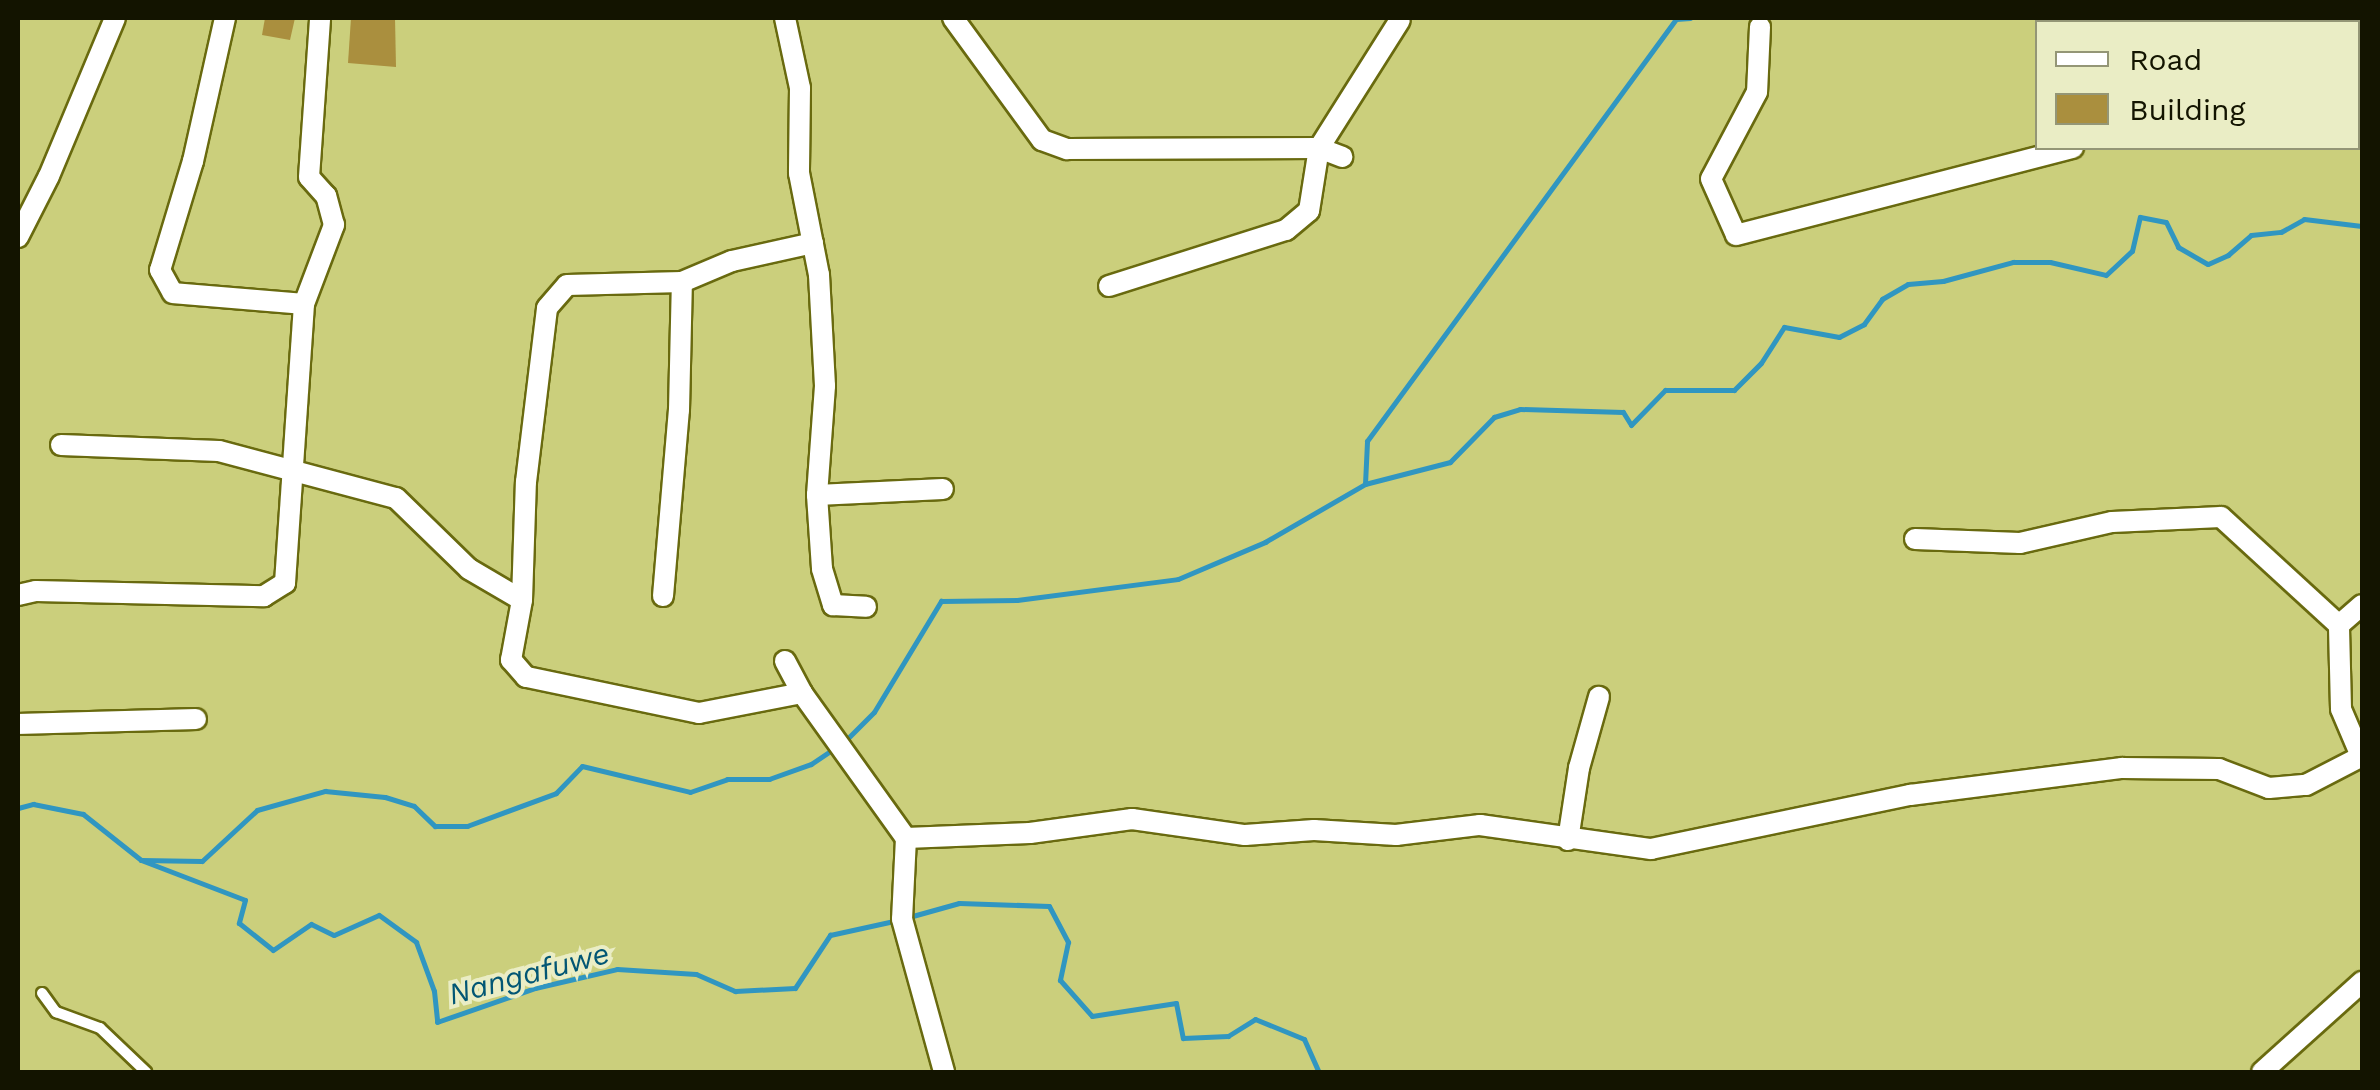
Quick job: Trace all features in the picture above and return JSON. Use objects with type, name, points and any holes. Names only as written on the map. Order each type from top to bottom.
[{"type":"street","points":[[18,237],[57,158],[115,18]]},
{"type":"street","points":[[225,18],[194,160],[160,270],[173,293],[304,304]]},
{"type":"street","points":[[18,595],[36,590],[264,596],[285,584],[304,304],[334,225],[326,196],[309,177],[320,18]]},
{"type":"street","points":[[786,18],[800,88],[800,173],[813,243],[825,386],[817,495],[822,569],[833,604],[866,607]]},
{"type":"street","points":[[953,18],[1042,140],[1066,149],[1319,148],[1342,157]]},
{"type":"street","points":[[1109,286],[1286,230],[1308,211],[1319,148],[1400,20]]},
{"type":"street","points":[[1760,27],[1757,92],[1711,179],[1736,235],[2065,150]]},
{"type":"street","points":[[802,692],[698,713],[526,677],[512,660],[522,600],[526,482],[547,308],[567,284],[682,282],[732,261],[813,243]]},
{"type":"street","points":[[663,596],[679,410],[682,282]]},
{"type":"street","points":[[61,445],[219,452],[396,498],[469,569],[522,600]]},
{"type":"street","points":[[817,495],[942,488]]},
{"type":"street","points":[[906,838],[1030,833],[1132,819],[1245,835],[1314,830],[1396,835],[1480,825],[1650,850],[1910,795],[2122,768],[2219,769],[2269,788],[2306,785],[2362,756],[2341,709],[2339,625],[2221,517],[2112,522],[2020,544],[1915,539]]},
{"type":"street","points":[[2339,625],[2362,605]]},
{"type":"street","points":[[785,661],[802,692],[906,838],[902,919],[944,1072]]},
{"type":"street","points":[[1568,840],[1580,768],[1599,696]]},
{"type":"street","points":[[18,724],[196,719]]},
{"type":"street","points":[[2262,1072],[2362,982]]},
{"type":"lane","points":[[42,993],[56,1012],[100,1028],[146,1072]]},
{"type":"building","points":[[265,18],[295,18],[290,40],[262,35]]},
{"type":"building","points":[[351,18],[395,18],[396,67],[348,63]]},
{"type":"waterway","points":[[1365,484],[1367,441],[1676,19],[1690,18]]},
{"type":"waterway","points":[[845,741],[874,712],[941,601],[1017,600],[1178,579],[1265,542],[1365,484],[1450,462],[1494,417],[1520,409],[1623,412],[1631,425],[1665,390],[1734,390],[1761,363],[1784,327],[1839,337],[1864,324],[1882,299],[1908,284],[1943,281],[2013,262],[2050,262],[2106,275],[2132,251],[2140,217],[2166,222],[2178,247],[2208,264],[2228,255],[2251,235],[2281,232],[2304,219],[2362,226]]},
{"type":"waterway","points":[[141,860],[202,861],[257,810],[325,791],[385,797],[414,806],[435,826],[467,826],[556,793],[582,766],[690,792],[727,779],[769,779],[811,764],[836,747]]},
{"type":"waterway","name":"Nangafuwe","points":[[18,808],[33,804],[83,814],[141,860],[245,900],[239,923],[273,950],[311,924],[334,935],[379,915],[416,942],[434,991],[437,1022],[535,988],[617,969],[696,974],[735,991],[795,988],[830,935],[898,920]]},
{"type":"waterway","name":"Nangafuwe","points":[[909,917],[959,903],[1049,906],[1068,942],[1060,980],[1092,1016],[1176,1003],[1183,1038],[1228,1036],[1255,1019],[1304,1039],[1319,1072]]}]
